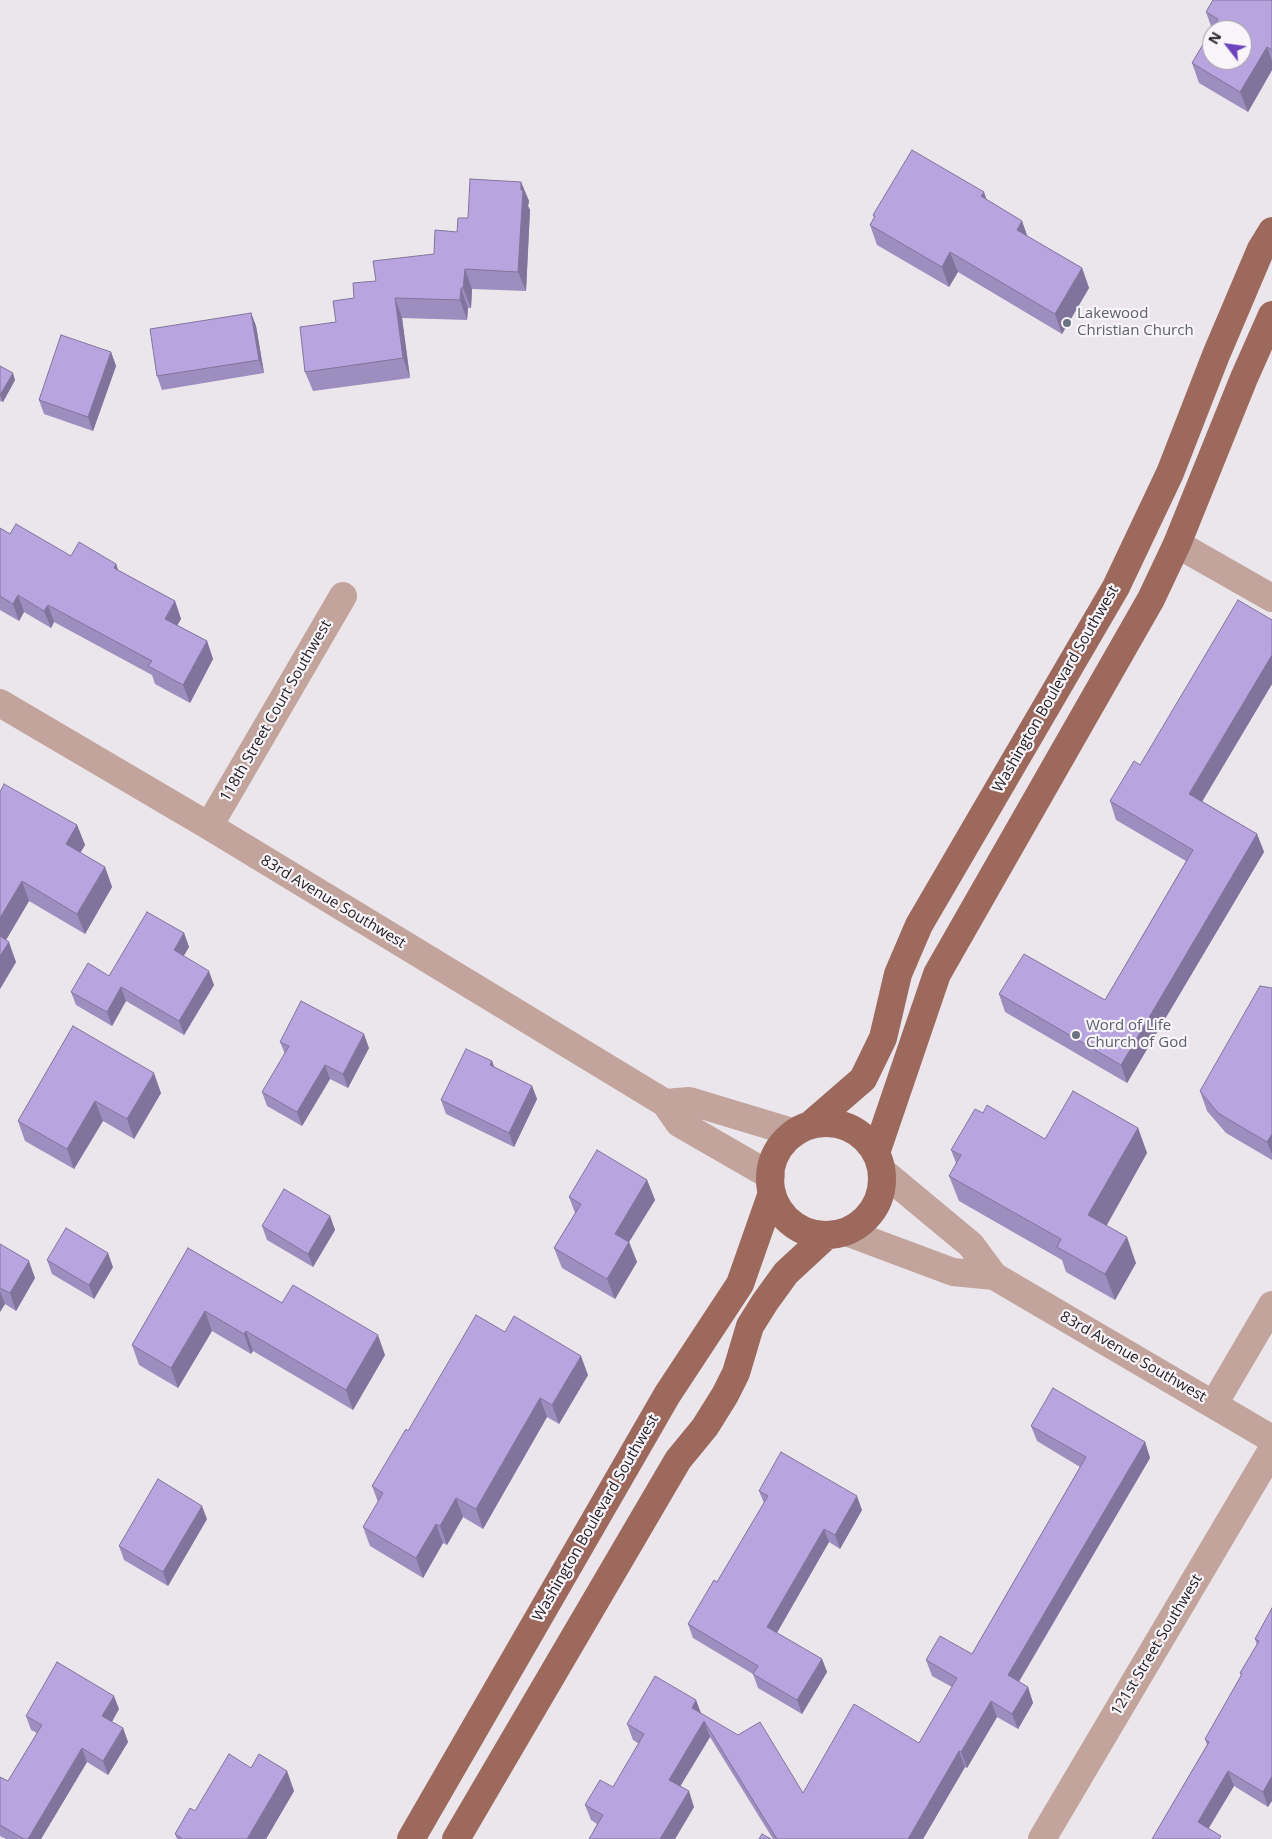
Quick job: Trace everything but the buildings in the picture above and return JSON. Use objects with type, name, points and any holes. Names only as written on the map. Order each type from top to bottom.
[{"type":"main road","name":"Washington Boulevard Southwest","points":[[803,1129],[863,1079],[883,1038],[898,974],[919,925],[1116,587],[1170,473],[1216,355],[1261,249],[1272,230]]},
{"type":"main road","points":[[456,1839],[678,1460],[705,1427],[725,1395],[736,1373],[750,1326],[765,1302],[786,1273],[836,1234],[862,1223],[875,1208],[882,1190],[879,1162],[937,974],[1151,600],[1272,315]]},
{"type":"main road","points":[[836,1234],[812,1233],[798,1228],[786,1218],[778,1207],[771,1184],[774,1159],[778,1152],[783,1145],[803,1129],[830,1123],[848,1128],[864,1138],[879,1162]]},
{"type":"main road","name":"Washington Boulevard Southwest","points":[[410,1839],[667,1396],[740,1284],[771,1184]]},
{"type":"street","points":[[1176,544],[1272,598]]},
{"type":"street","name":"118th Street Court Southwest","points":[[209,826],[343,596]]},
{"type":"street","name":"83rd Avenue Southwest","points":[[0,703],[209,826],[665,1103],[678,1123],[771,1184]]},
{"type":"street","points":[[665,1103],[688,1101],[803,1129]]},
{"type":"street","name":"83rd Avenue Southwest","points":[[879,1162],[971,1245],[994,1276],[1272,1439]]},
{"type":"street","name":"83rd Avenue Southwest","points":[[836,1234],[952,1272],[994,1276]]},
{"type":"street","points":[[1214,1404],[1272,1305]]},
{"type":"street","name":"121st Street Southwest","points":[[1042,1839],[1272,1450]]},
{"type":"place","name":"Lakewood Christian Church","points":[[1067,323]]},
{"type":"place","name":"Word of Life Church of God","points":[[1076,1035]]}]
